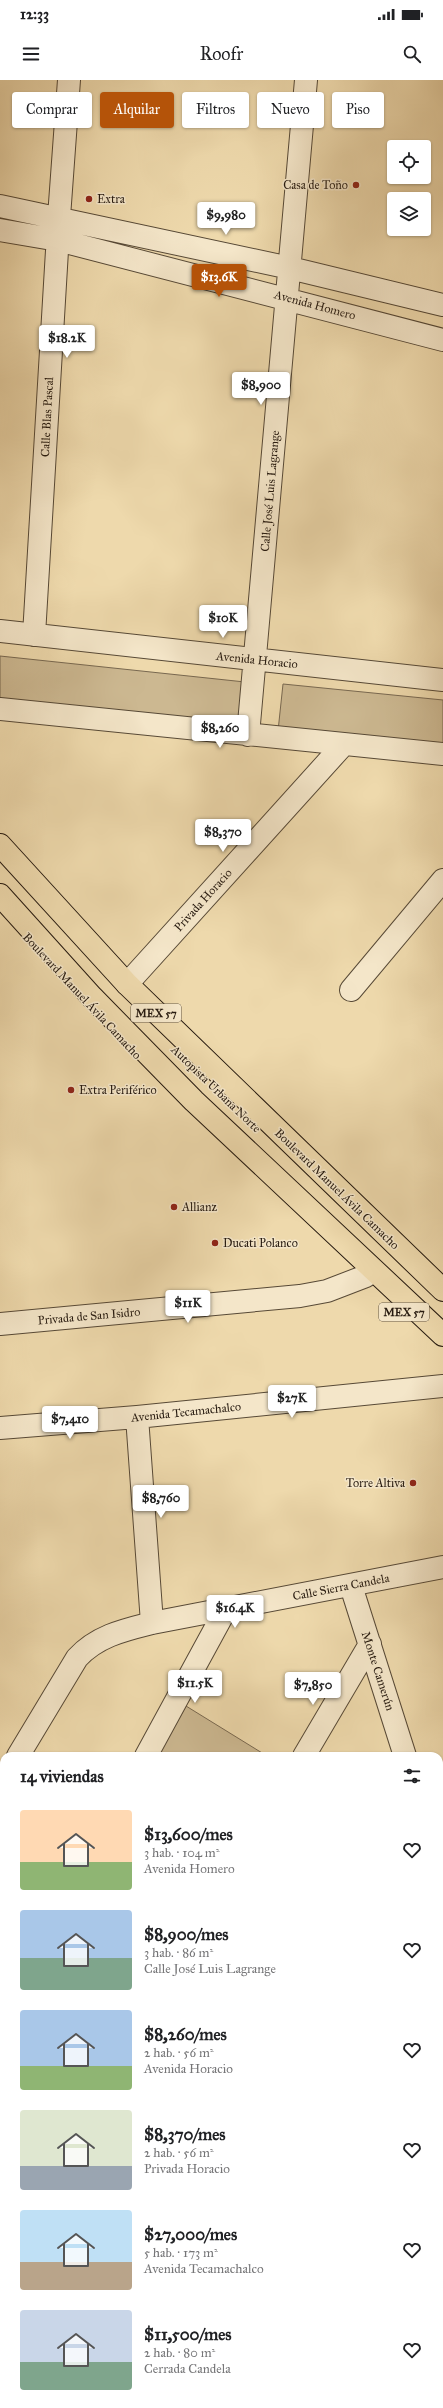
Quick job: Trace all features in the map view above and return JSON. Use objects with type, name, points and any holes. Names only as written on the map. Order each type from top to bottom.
[{"type":"main road","name":"Boulevard Manuel Ávila Camacho","points":[[0,845],[127,984],[443,1290]]},
{"type":"main road","name":"Autopista Urbana Norte","points":[[0,863],[122,998],[443,1304]]},
{"type":"main road","name":"Autopista Urbana Norte","points":[[0,895],[92,997],[194,1101],[443,1335]]},
{"type":"main road","name":"Boulevard Manuel Ávila Camacho","points":[[0,909],[104,1023],[366,1276],[443,1348]]},
{"type":"street","name":"Calle Blas Pascal","points":[[34,635],[58,240],[58,217],[69,80]]},
{"type":"street","name":"Calle José Luis Lagrange","points":[[248,735],[288,298],[306,80]]},
{"type":"street","points":[[0,206],[58,217],[290,268],[443,305]]},
{"type":"street","name":"Avenida Homero","points":[[0,230],[58,240],[288,298],[443,340]]},
{"type":"street","name":"Avenida Horacio","points":[[0,631],[443,680]]},
{"type":"street","points":[[0,709],[443,754]]},
{"type":"street","name":"Privada Horacio","points":[[127,984],[344,744]]},
{"type":"street","points":[[351,990],[443,880]]},
{"type":"street","name":"Privada de San Isidro","points":[[0,1324],[300,1296],[327,1291],[366,1276]]},
{"type":"street","name":"Avenida Tecamachalco","points":[[0,1428],[137,1417],[443,1386]]},
{"type":"street","points":[[137,1417],[152,1623]]},
{"type":"street","name":"Calle Sierra Candela","points":[[20,1752],[76,1658],[87,1647],[113,1633],[152,1623],[351,1586],[443,1567]]},
{"type":"street","name":"Monte Camerún","points":[[351,1586],[404,1752]]},
{"type":"street","points":[[148,1752],[226,1609]]},
{"type":"street","points":[[306,1752],[370,1644]]},
{"type":"shaded area","points":[[0,656],[245,682],[239,734],[0,707]]},
{"type":"shaded area","points":[[283,684],[443,700],[443,748],[278,731]]},
{"type":"shaded area","points":[[186,1706],[261,1752],[160,1752]]},
{"type":"place","name":"Casa de Toño","points":[[356,185]]},
{"type":"place","name":"Extra","points":[[89,199]]},
{"type":"place","name":"Extra Periférico","points":[[71,1090]]},
{"type":"place","name":"Allianz","points":[[174,1207]]},
{"type":"place","name":"Ducati Polanco","points":[[215,1243]]},
{"type":"place","name":"Torre Altiva","points":[[413,1483]]}]
